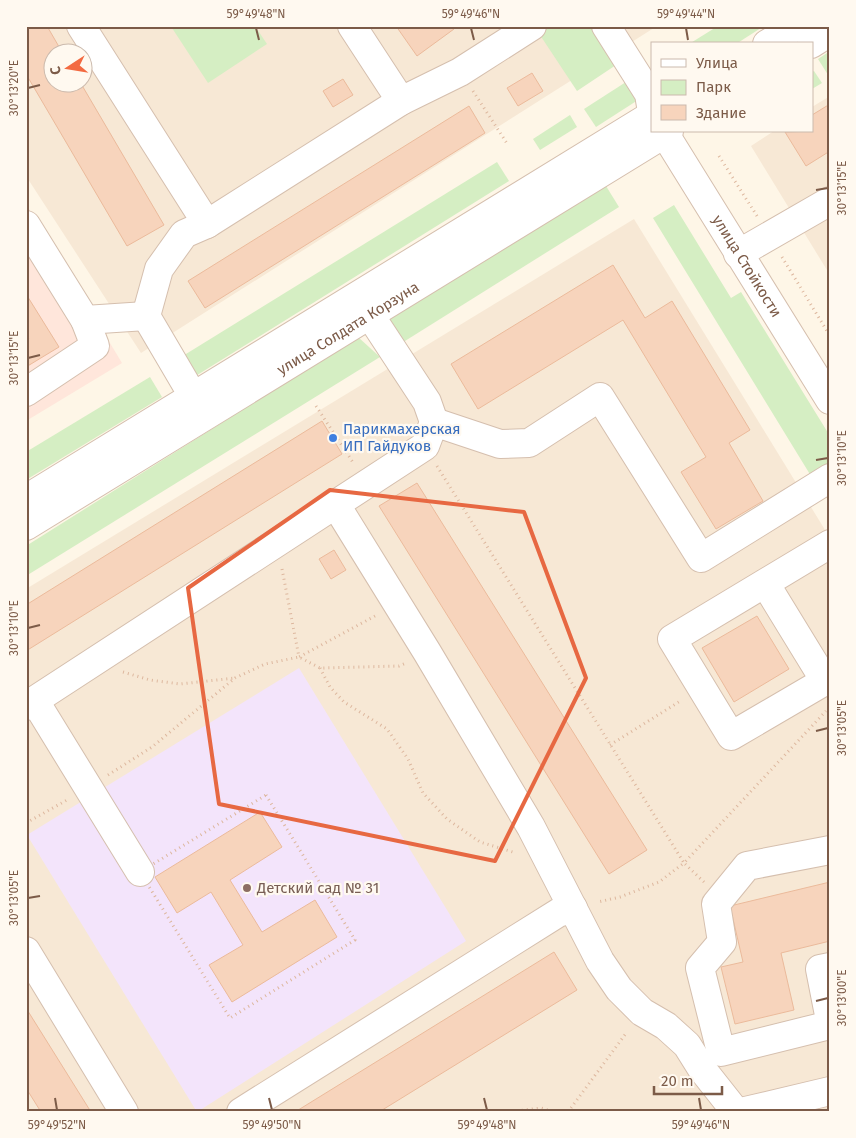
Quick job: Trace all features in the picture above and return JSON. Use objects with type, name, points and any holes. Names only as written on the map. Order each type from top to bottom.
[{"type":"street","points":[[81,26],[207,224]]},
{"type":"street","points":[[352,26],[401,102]]},
{"type":"street","points":[[199,406],[146,316],[159,269],[184,234],[207,224],[401,102],[460,72],[532,26]]},
{"type":"street","name":"улица Стойкости","points":[[606,26],[651,100]]},
{"type":"street","points":[[770,42],[796,26]]},
{"type":"street","points":[[814,42],[830,32]]},
{"type":"street","name":"улица Солдата Корзуна","points":[[26,499],[199,406],[651,130]]},
{"type":"street","name":"улица Стойкости","points":[[664,132],[830,400]]},
{"type":"street","points":[[738,254],[830,201]]},
{"type":"street","points":[[26,392],[95,346],[85,320],[30,239]]},
{"type":"street","points":[[364,305],[428,402],[429,434]]},
{"type":"street","points":[[85,320],[146,316]]},
{"type":"street","points":[[140,872],[88,788],[30,703],[336,505],[367,484],[429,434],[500,444],[528,443],[600,397],[701,558],[830,478]]},
{"type":"street","name":"улица Солдата Корзуна","points":[[26,526],[199,406]]},
{"type":"street","points":[[336,505],[427,652],[530,827],[600,961],[619,989],[642,1012],[666,1026],[687,1045],[702,1069],[736,1112]]},
{"type":"street","points":[[764,583],[828,689],[731,736],[672,639],[764,583],[830,544]]},
{"type":"street","points":[[830,850],[747,866],[716,904],[722,942],[700,968],[721,1052],[830,1025]]},
{"type":"street","points":[[240,1112],[558,913],[573,908]]},
{"type":"street","points":[[26,951],[124,1112]]},
{"type":"street","points":[[830,967],[820,969],[830,1020]]},
{"type":"street","points":[[741,1112],[830,1091]]},
{"type":"path","points":[[460,72],[508,145]]},
{"type":"path","points":[[316,406],[367,484]]},
{"type":"path","points":[[429,434],[610,745],[684,863]]},
{"type":"path","points":[[276,544],[299,657]]},
{"type":"path","points":[[26,823],[88,788],[152,747],[235,678],[265,664],[299,657],[397,604]]},
{"type":"path","points":[[299,657],[320,668],[399,666],[427,652]]},
{"type":"path","points":[[94,662],[150,680],[180,684],[235,678]]},
{"type":"path","points":[[320,668],[330,687],[344,702],[387,729],[408,759],[423,793],[447,819],[480,842],[523,855]]},
{"type":"path","points":[[610,745],[702,688]]},
{"type":"path","points":[[573,908],[620,897],[659,882],[684,863],[828,689]]},
{"type":"path","points":[[266,795],[355,940],[230,1018],[140,872],[266,795]]},
{"type":"path","points":[[568,1112],[642,1012]]},
{"type":"path","points":[[507,1112],[541,1108],[554,1112]]},
{"type":"highlighted area","points":[[330,490],[524,512],[586,678],[495,861],[219,804],[188,588]]},
{"type":"shaded area","points":[[26,26],[657,26],[141,353],[26,176]]},
{"type":"shaded area","points":[[830,96],[830,275],[751,146],[772,132],[814,132],[814,106]]},
{"type":"shaded area","points":[[26,204],[122,363],[26,421]]},
{"type":"shaded area","points":[[634,219],[830,538],[830,1112],[26,1112],[26,589]]},
{"type":"shaded area","name":"Детский сад № 31","points":[[299,668],[466,941],[197,1112],[27,835]]},
{"type":"green space","points":[[175,26],[255,26],[267,44],[208,83],[172,28]]},
{"type":"green space","points":[[545,26],[594,26],[619,63],[577,91],[538,32]]},
{"type":"green space","points":[[718,26],[764,26],[739,42],[692,42]]},
{"type":"green space","points":[[830,51],[830,78],[818,59]]},
{"type":"green space","points":[[814,71],[822,83],[814,88]]},
{"type":"green space","points":[[626,82],[638,100],[596,127],[584,109]]},
{"type":"green space","points":[[570,115],[577,127],[540,150],[533,139]]},
{"type":"green space","points":[[497,162],[509,181],[186,382],[173,362]]},
{"type":"green space","points":[[606,186],[619,207],[397,346],[388,320]]},
{"type":"green space","points":[[674,205],[731,298],[741,292],[830,436],[830,463],[811,476],[653,218]]},
{"type":"green space","points":[[358,337],[380,357],[26,576],[26,546]]},
{"type":"green space","points":[[150,377],[162,397],[26,480],[26,452]]},
{"type":"building","points":[[26,26],[47,26],[56,42],[42,42],[42,92],[86,92],[164,225],[127,246],[26,74]]},
{"type":"building","points":[[396,26],[452,26],[454,29],[417,56]]},
{"type":"building","points":[[532,73],[543,91],[518,106],[507,88]]},
{"type":"building","points":[[343,79],[353,95],[333,107],[323,91]]},
{"type":"building","points":[[830,104],[830,151],[806,166],[785,132],[814,132],[814,114]]},
{"type":"building","points":[[469,106],[485,133],[205,308],[188,281]]},
{"type":"building","points":[[613,265],[645,318],[672,301],[750,430],[729,443],[763,501],[716,529],[681,472],[706,457],[623,320],[478,409],[451,364]]},
{"type":"building","points":[[26,294],[59,347],[26,367],[26,340],[29,339],[26,335]]},
{"type":"building","points":[[322,421],[342,454],[26,651],[26,605]]},
{"type":"building","points":[[417,483],[647,850],[609,874],[379,506]]},
{"type":"building","points":[[334,550],[346,570],[331,579],[319,559]]},
{"type":"building","points":[[757,616],[789,669],[734,702],[702,648]]},
{"type":"building","points":[[260,812],[282,847],[230,880],[262,932],[315,900],[337,937],[232,1002],[209,965],[243,945],[211,892],[177,913],[155,877]]},
{"type":"building","points":[[830,882],[830,941],[781,953],[794,1010],[735,1024],[721,967],[743,962],[730,906]]},
{"type":"building","points":[[554,952],[577,990],[379,1112],[295,1112]]},
{"type":"building","points":[[26,1008],[91,1112],[41,1112],[26,1088]]},
{"type":"place","name":"Парикмахерская ИП Гайдуков","points":[[333,438]]},
{"type":"place","name":"Детский сад № 31","points":[[247,888]]}]
